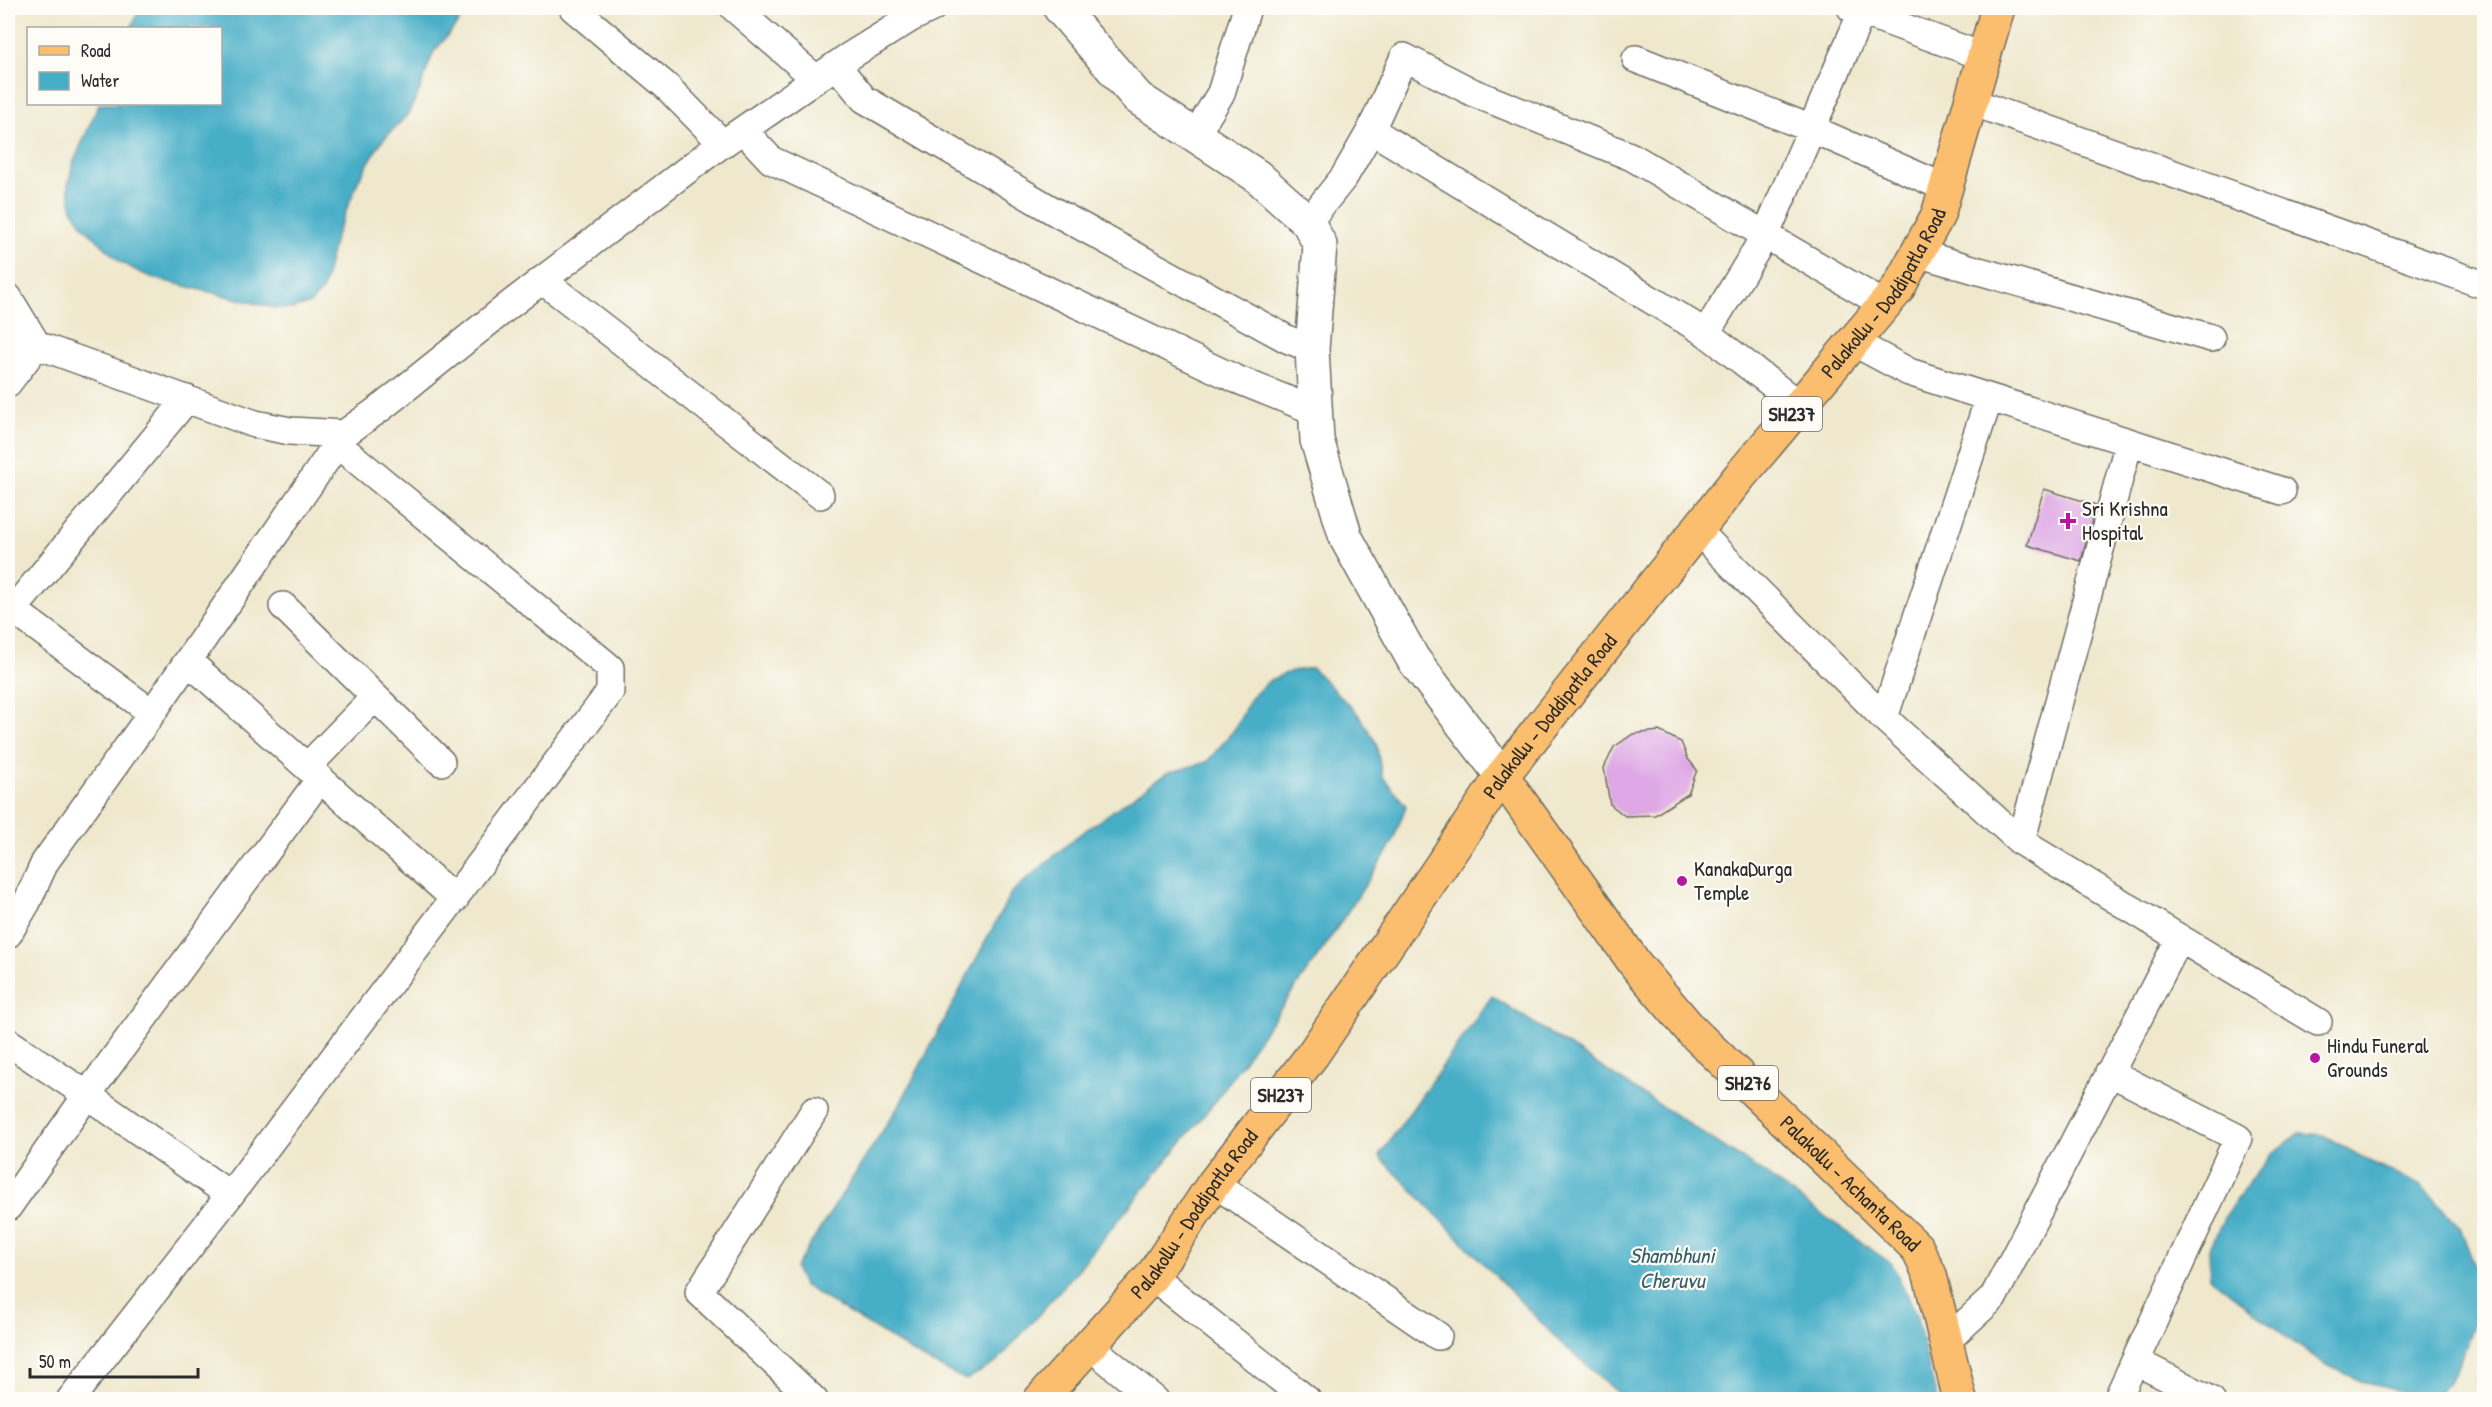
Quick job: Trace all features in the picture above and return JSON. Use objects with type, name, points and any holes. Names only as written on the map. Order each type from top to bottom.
[{"type":"main road","name":"Palakollu - Doddipatla Road","points":[[1040,1400],[1152,1276],[1214,1183],[1313,1054],[1502,776],[1697,530],[1897,290],[1938,215],[1998,8]]},
{"type":"main road","name":"Palakollu - Achanta Road","points":[[1502,776],[1636,965],[1692,1031],[1917,1248],[1930,1275],[1960,1400]]},
{"type":"street","points":[[573,8],[666,86],[733,137],[771,160],[1215,370],[1315,411]]},
{"type":"street","points":[[734,8],[864,99],[1057,213],[1287,339],[1312,349]]},
{"type":"street","points":[[8,934],[27,902],[45,862],[188,661],[340,439],[542,280],[733,137],[826,72],[911,18],[932,8]]},
{"type":"street","points":[[1060,8],[1138,98],[1257,176],[1308,222],[1320,245],[1312,349],[1317,440],[1346,538],[1413,659],[1502,776]]},
{"type":"street","points":[[1195,135],[1221,93],[1247,8]]},
{"type":"street","points":[[1706,333],[1766,234],[1812,129],[1857,10],[1985,57]]},
{"type":"street","points":[[1308,222],[1344,177],[1371,130],[1404,57],[1474,93],[1632,157],[1885,305]]},
{"type":"street","points":[[1636,59],[1812,129],[1946,188]]},
{"type":"street","points":[[1972,102],[2484,285]]},
{"type":"street","points":[[1371,130],[1706,333],[1799,405]]},
{"type":"street","points":[[1917,253],[2211,338]]},
{"type":"street","points":[[542,280],[820,495]]},
{"type":"street","points":[[8,297],[38,345]]},
{"type":"street","points":[[8,338],[38,345],[255,424],[340,439],[610,668],[610,692],[230,1195],[70,1400]]},
{"type":"street","points":[[1853,342],[1909,372],[2282,491]]},
{"type":"street","points":[[8,383],[38,345]]},
{"type":"street","points":[[1884,718],[1989,398]]},
{"type":"street","points":[[152,712],[10,608],[187,399]]},
{"type":"street","points":[[2021,842],[2129,442]]},
{"type":"street","points":[[1697,530],[1884,718],[2021,842],[2318,1022]]},
{"type":"street","points":[[283,606],[441,762]]},
{"type":"street","points":[[188,661],[455,899]]},
{"type":"street","points":[[8,1207],[314,773],[374,698]]},
{"type":"street","points":[[1945,1342],[1993,1298],[2180,938]]},
{"type":"street","points":[[8,1042],[230,1195]]},
{"type":"street","points":[[2109,1072],[2238,1138],[2117,1400]]},
{"type":"street","points":[[814,1111],[699,1292],[814,1400]]},
{"type":"street","points":[[1214,1183],[1438,1336]]},
{"type":"street","points":[[1152,1276],[1307,1400]]},
{"type":"street","points":[[1090,1346],[1155,1400]]},
{"type":"street","points":[[2134,1361],[2211,1400]]},
{"type":"water","points":[[140,8],[463,8],[458,23],[433,53],[419,92],[408,114],[381,142],[359,179],[335,238],[323,289],[311,303],[293,309],[274,308],[141,273],[120,262],[84,227],[72,209],[68,185],[73,163],[99,105],[222,105],[222,27],[131,27]]},
{"type":"water","points":[[1312,668],[1358,714],[1376,742],[1382,776],[1406,806],[1391,846],[1325,946],[1213,1104],[1076,1272],[997,1362],[966,1380],[929,1362],[803,1285],[795,1268],[901,1102],[1011,893],[1076,837],[1167,773],[1207,762],[1234,730],[1252,697],[1270,680],[1292,671]]},
{"type":"water","name":"Shambhuni Cheruvu","points":[[1492,996],[1758,1169],[1892,1264],[1916,1315],[1937,1399],[1625,1399],[1560,1342],[1379,1156]]},
{"type":"water","points":[[2300,1133],[2323,1135],[2376,1165],[2420,1185],[2460,1227],[2481,1283],[2476,1317],[2460,1364],[2436,1399],[2365,1383],[2325,1364],[2210,1277],[2209,1249],[2225,1217],[2273,1153]]},
{"type":"building","points":[[2044,489],[2096,505],[2081,561],[2027,545]]},
{"type":"building","points":[[1659,731],[1681,742],[1688,759],[1697,770],[1688,794],[1655,815],[1625,816],[1610,804],[1604,768],[1614,747],[1633,734]]},
{"type":"place","name":"Sri Krishna Hospital","points":[[2068,521]]},
{"type":"place","name":"KanakaDurga Temple","points":[[1682,881]]},
{"type":"place","name":"Hindu Funeral Grounds","points":[[2315,1058]]}]
